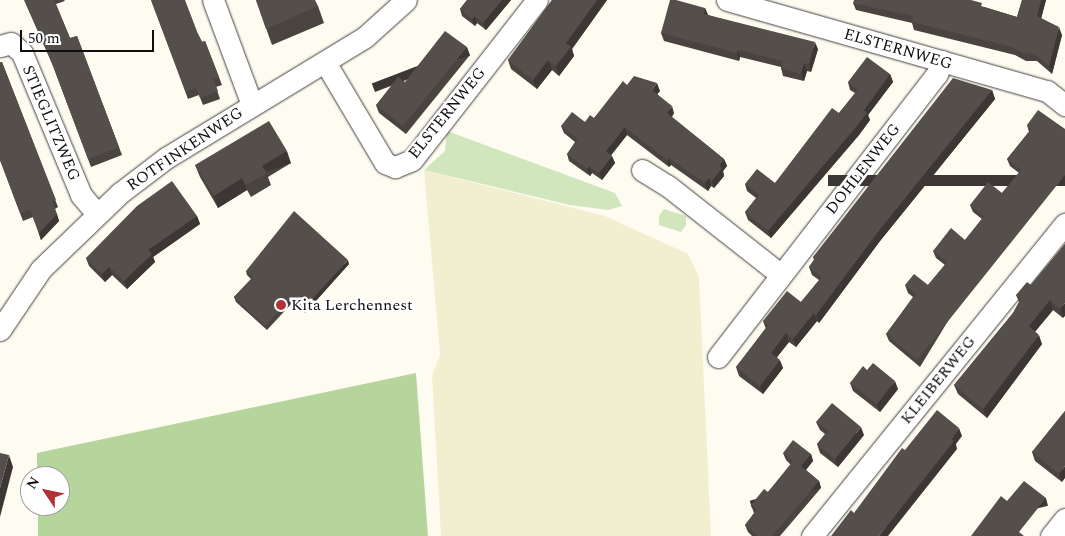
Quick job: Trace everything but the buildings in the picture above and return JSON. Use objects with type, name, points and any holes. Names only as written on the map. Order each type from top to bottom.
[{"type":"street","name":"ROTFINKENWEG","points":[[213,0],[252,104]]},
{"type":"street","name":"ROTFINKENWEG","points":[[0,330],[41,269],[96,214],[166,158],[365,37],[406,0]]},
{"type":"street","name":"ELSTERNWEG","points":[[325,62],[386,163],[395,167],[412,160],[537,0]]},
{"type":"street","name":"ELSTERNWEG","points":[[727,0],[1047,90],[1065,105]]},
{"type":"street","name":"STIEGLITZWEG","points":[[0,46],[10,43],[22,53],[81,194],[96,214]]},
{"type":"street","name":"DOHLENWEG","points":[[718,357],[780,274],[937,74],[942,61]]},
{"type":"street","points":[[642,170],[668,186],[780,274]]},
{"type":"street","name":"KLEIBERWEG","points":[[812,536],[1065,224]]},
{"type":"street","points":[[1051,536],[1065,519]]},
{"type":"shaded area","points":[[424,170],[605,216],[688,254],[699,277],[711,536],[441,536],[432,376],[440,355]]},
{"type":"green space","points":[[447,131],[615,193],[622,206],[608,210],[570,205],[424,170],[445,151]]},
{"type":"green space","points":[[664,209],[686,216],[686,225],[681,232],[659,225],[659,216]]},
{"type":"green space","points":[[416,373],[428,536],[38,536],[38,516],[70,516],[70,466],[37,466],[37,453]]},
{"type":"place","name":"Kita Lerchennest","points":[[281,305]]}]
